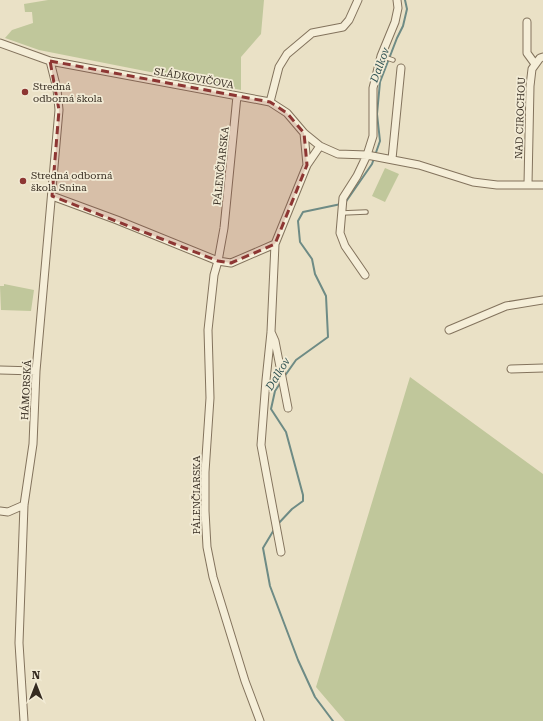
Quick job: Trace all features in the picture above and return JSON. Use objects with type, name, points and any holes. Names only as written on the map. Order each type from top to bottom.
[{"type":"street","points":[[270,102],[278,67],[287,54],[312,33],[342,27],[349,20],[358,0]]},
{"type":"street","points":[[365,275],[345,246],[340,233],[342,200],[372,156],[373,88],[395,22],[398,8],[397,0]]},
{"type":"street","points":[[527,22],[527,53],[535,64],[543,57]]},
{"type":"street","name":"SLÁDKOVIČOVA","points":[[0,43],[50,61],[270,102],[287,113],[304,133],[320,146],[338,154],[372,156],[419,164],[473,182],[497,185],[543,184]]},
{"type":"street","name":"HÁMORSKÁ","points":[[24,721],[19,643],[24,505],[33,444],[36,371],[59,110],[57,89],[50,61]]},
{"type":"street","name":"NAD CIROCHOU","points":[[528,184],[530,86],[532,69],[535,64]]},
{"type":"street","points":[[392,159],[401,68]]},
{"type":"street","name":"PÁLENČIARSKA","points":[[237,96],[229,187],[218,261],[214,275],[208,330],[210,398],[205,472],[207,547],[213,577],[245,681],[260,721]]},
{"type":"street","points":[[304,133],[307,165]]},
{"type":"street","points":[[281,552],[261,445],[271,332],[275,244],[307,165],[320,146]]},
{"type":"street","points":[[52,196],[117,220],[218,261],[230,263],[275,244]]},
{"type":"street","points":[[449,330],[506,306],[543,300]]},
{"type":"street","points":[[271,332],[276,341],[280,372],[284,384],[288,408]]},
{"type":"street","points":[[511,369],[543,368]]},
{"type":"street","points":[[0,370],[36,371]]},
{"type":"street","points":[[0,511],[8,512],[24,505]]},
{"type":"lane","points":[[383,57],[393,60]]},
{"type":"lane","points":[[342,211],[366,212]]},
{"type":"highlighted area","points":[[50,61],[270,102],[287,113],[304,133],[307,165],[275,244],[231,263],[218,261],[52,196],[59,110]]},
{"type":"green space","points":[[48,0],[264,0],[261,34],[241,57],[241,90],[39,50],[5,38],[12,30],[33,23],[32,12],[25,12],[24,4]]},
{"type":"green space","points":[[385,168],[399,174],[385,202],[372,196]]},
{"type":"green space","points":[[4,284],[34,290],[31,311],[1,310],[0,286],[4,286]]},
{"type":"green space","points":[[410,377],[543,474],[543,721],[345,721],[316,687]]},
{"type":"waterway","name":"Dalkov","points":[[345,203],[372,164],[380,141],[377,114],[380,82],[403,26],[407,9],[405,0]]},
{"type":"waterway","name":"Dalkov","points":[[284,377],[296,360],[328,337],[326,296],[315,274],[312,259],[300,242],[298,221],[303,212],[341,204]]},
{"type":"waterway","name":"Dalkov","points":[[277,525],[292,509],[303,501],[303,495],[286,432],[271,409],[275,391],[281,382]]},
{"type":"waterway","name":"Dalkov","points":[[275,528],[263,548],[270,586],[298,660],[315,697],[333,721]]},
{"type":"place","name":"Stredná odborná škola","points":[[25,92]]},
{"type":"place","name":"Stredná odborná škola Snina","points":[[23,181]]}]
